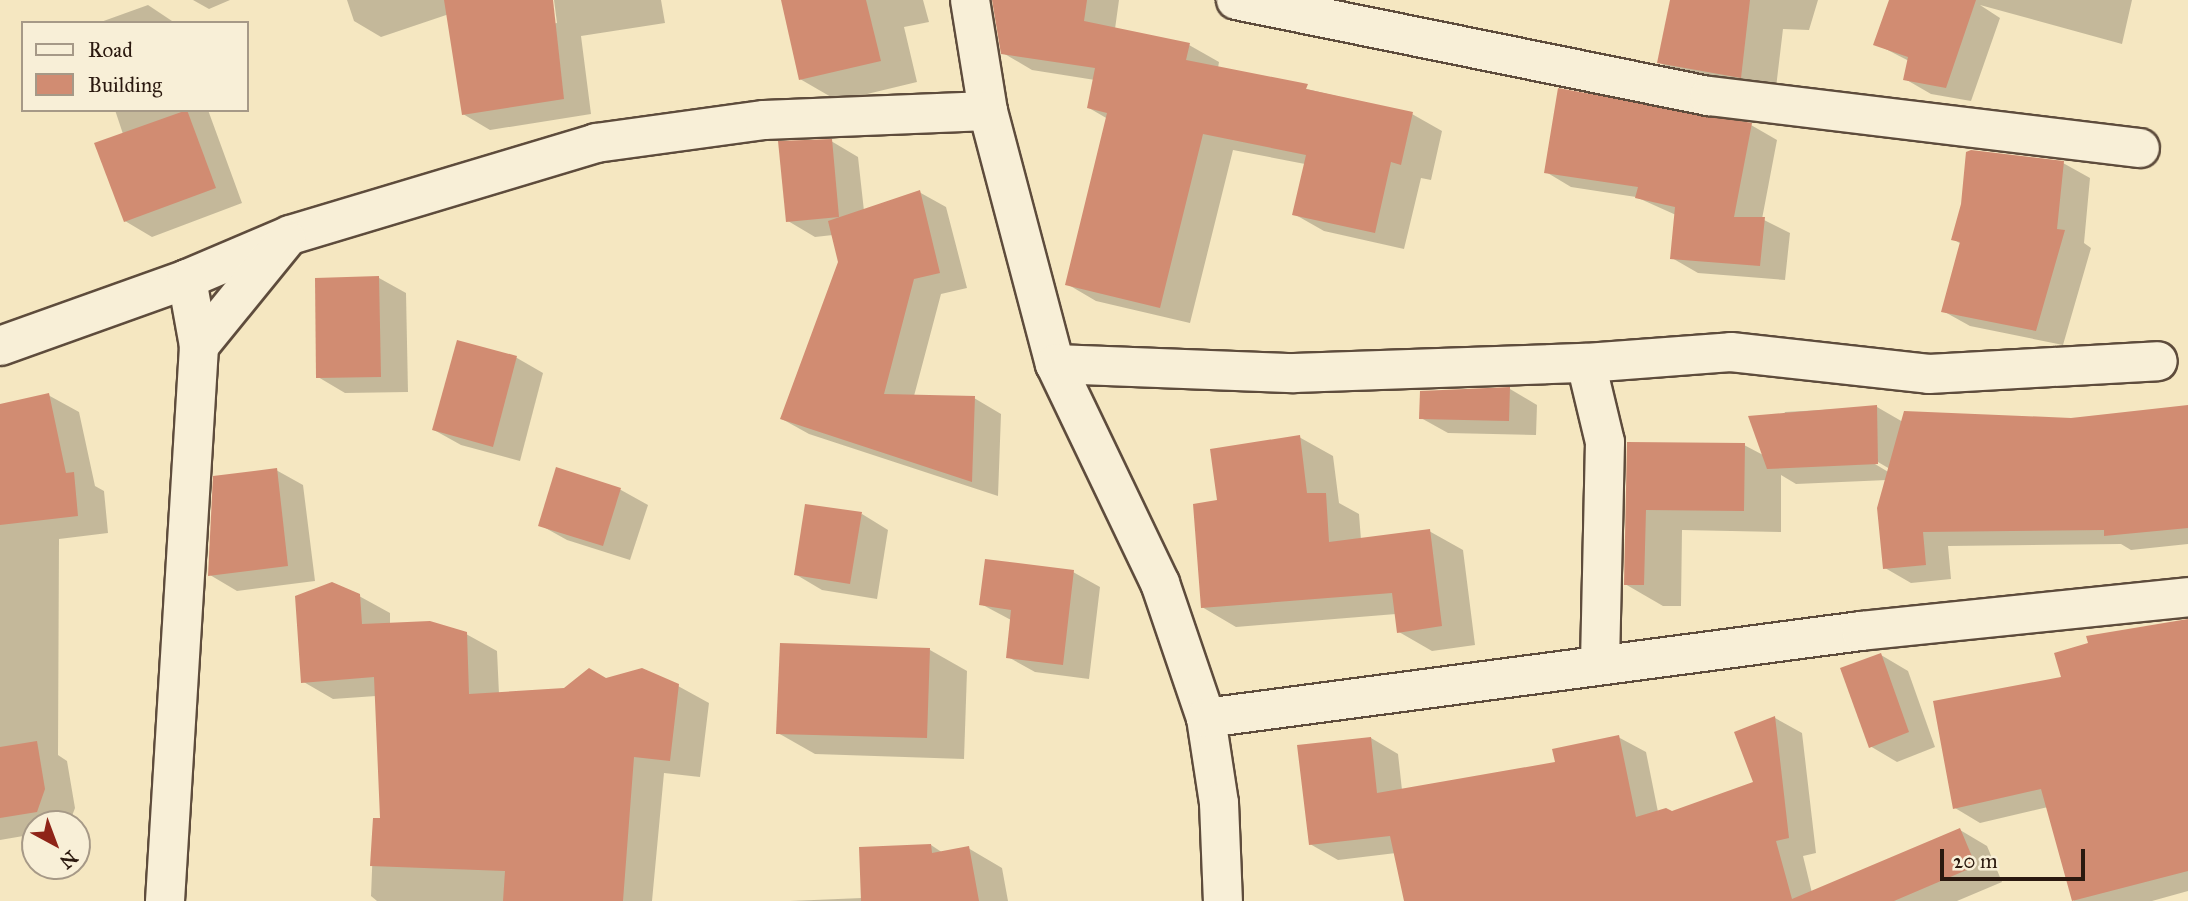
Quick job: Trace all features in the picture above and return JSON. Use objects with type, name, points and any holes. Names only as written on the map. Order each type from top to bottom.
[{"type":"street","points":[[970,0],[988,111],[1055,364],[1160,583],[1206,718],[1219,803],[1223,901]]},
{"type":"street","points":[[1236,0],[1709,96],[2140,148]]},
{"type":"street","points":[[0,346],[187,279],[290,234],[596,143],[764,120],[988,111]]},
{"type":"street","points":[[200,346],[290,234]]},
{"type":"street","points":[[165,901],[200,346],[187,279]]},
{"type":"street","points":[[1055,364],[1294,373],[1586,363],[1731,352],[1929,374],[2158,360]]},
{"type":"street","points":[[1586,363],[1605,442],[1600,665]]},
{"type":"street","points":[[1206,718],[1861,631],[2188,597]]},
{"type":"building","points":[[444,0],[553,0],[564,99],[462,115]]},
{"type":"building","points":[[781,0],[866,0],[881,61],[799,80]]},
{"type":"building","points":[[992,0],[1087,0],[1084,21],[1190,43],[1186,60],[1308,84],[1306,89],[1413,112],[1401,165],[1391,162],[1375,233],[1292,215],[1306,155],[1203,134],[1160,308],[1065,285],[1107,113],[1087,108],[1095,68],[1001,54]]},
{"type":"building","points":[[1670,0],[1750,0],[1741,78],[1657,63]]},
{"type":"building","points":[[1889,0],[1976,0],[1946,88],[1903,80],[1908,57],[1873,45]]},
{"type":"building","points":[[1558,88],[1752,123],[1734,217],[1765,217],[1760,266],[1670,259],[1675,207],[1635,198],[1638,187],[1544,173]]},
{"type":"building","points":[[188,112],[216,188],[124,222],[94,143]]},
{"type":"building","points":[[832,139],[839,217],[786,222],[778,141]]},
{"type":"building","points":[[1971,150],[2064,161],[2057,229],[2065,230],[2036,331],[1941,312],[1960,242],[1951,240],[1961,204],[1966,152]]},
{"type":"building","points":[[920,190],[940,273],[914,279],[884,394],[975,396],[972,482],[780,419],[838,262],[828,221]]},
{"type":"building","points":[[379,276],[381,377],[316,378],[315,278]]},
{"type":"building","points":[[457,340],[517,356],[493,447],[432,430]]},
{"type":"building","points":[[1510,387],[1509,421],[1419,419],[1420,391]]},
{"type":"building","points":[[49,393],[66,473],[74,472],[78,516],[0,525],[0,404]]},
{"type":"building","points":[[1877,405],[1878,464],[1767,469],[1748,416]]},
{"type":"building","points":[[2188,405],[2188,528],[2104,536],[2104,530],[1923,532],[1926,565],[1883,569],[1877,508],[1904,411],[2071,418]]},
{"type":"building","points":[[1300,435],[1307,493],[1326,493],[1329,542],[1430,529],[1442,626],[1397,633],[1392,593],[1201,608],[1193,504],[1217,500],[1210,449]]},
{"type":"building","points":[[1627,442],[1745,443],[1744,511],[1646,510],[1644,585],[1624,585]]},
{"type":"building","points":[[556,467],[621,488],[603,546],[538,526]]},
{"type":"building","points":[[277,468],[288,566],[208,576],[213,476]]},
{"type":"building","points":[[805,504],[862,512],[850,584],[794,575]]},
{"type":"building","points":[[985,559],[1074,570],[1063,665],[1006,658],[1011,610],[979,605]]},
{"type":"building","points":[[332,582],[360,594],[362,624],[430,621],[467,632],[469,694],[564,688],[589,668],[606,678],[642,668],[679,684],[670,761],[634,757],[623,901],[503,901],[505,871],[370,866],[373,818],[380,818],[374,677],[301,683],[295,596]]},
{"type":"building","points":[[2188,619],[2188,871],[2072,901],[2041,789],[1953,809],[1933,701],[2061,677],[2054,653],[2088,643],[2086,636]]},
{"type":"building","points":[[780,643],[930,648],[927,738],[776,734]]},
{"type":"building","points":[[1881,653],[1909,732],[1869,748],[1840,668]]},
{"type":"building","points":[[1775,716],[1789,838],[1776,841],[1792,899],[1960,828],[1976,866],[1894,901],[1404,901],[1390,836],[1309,845],[1297,745],[1371,737],[1377,793],[1555,762],[1552,749],[1619,735],[1636,817],[1666,808],[1672,811],[1753,782],[1734,732]]},
{"type":"building","points":[[37,741],[45,789],[38,810],[21,810],[21,815],[0,818],[0,747]]},
{"type":"building","points":[[931,844],[932,853],[969,846],[979,901],[861,901],[859,847]]}]
